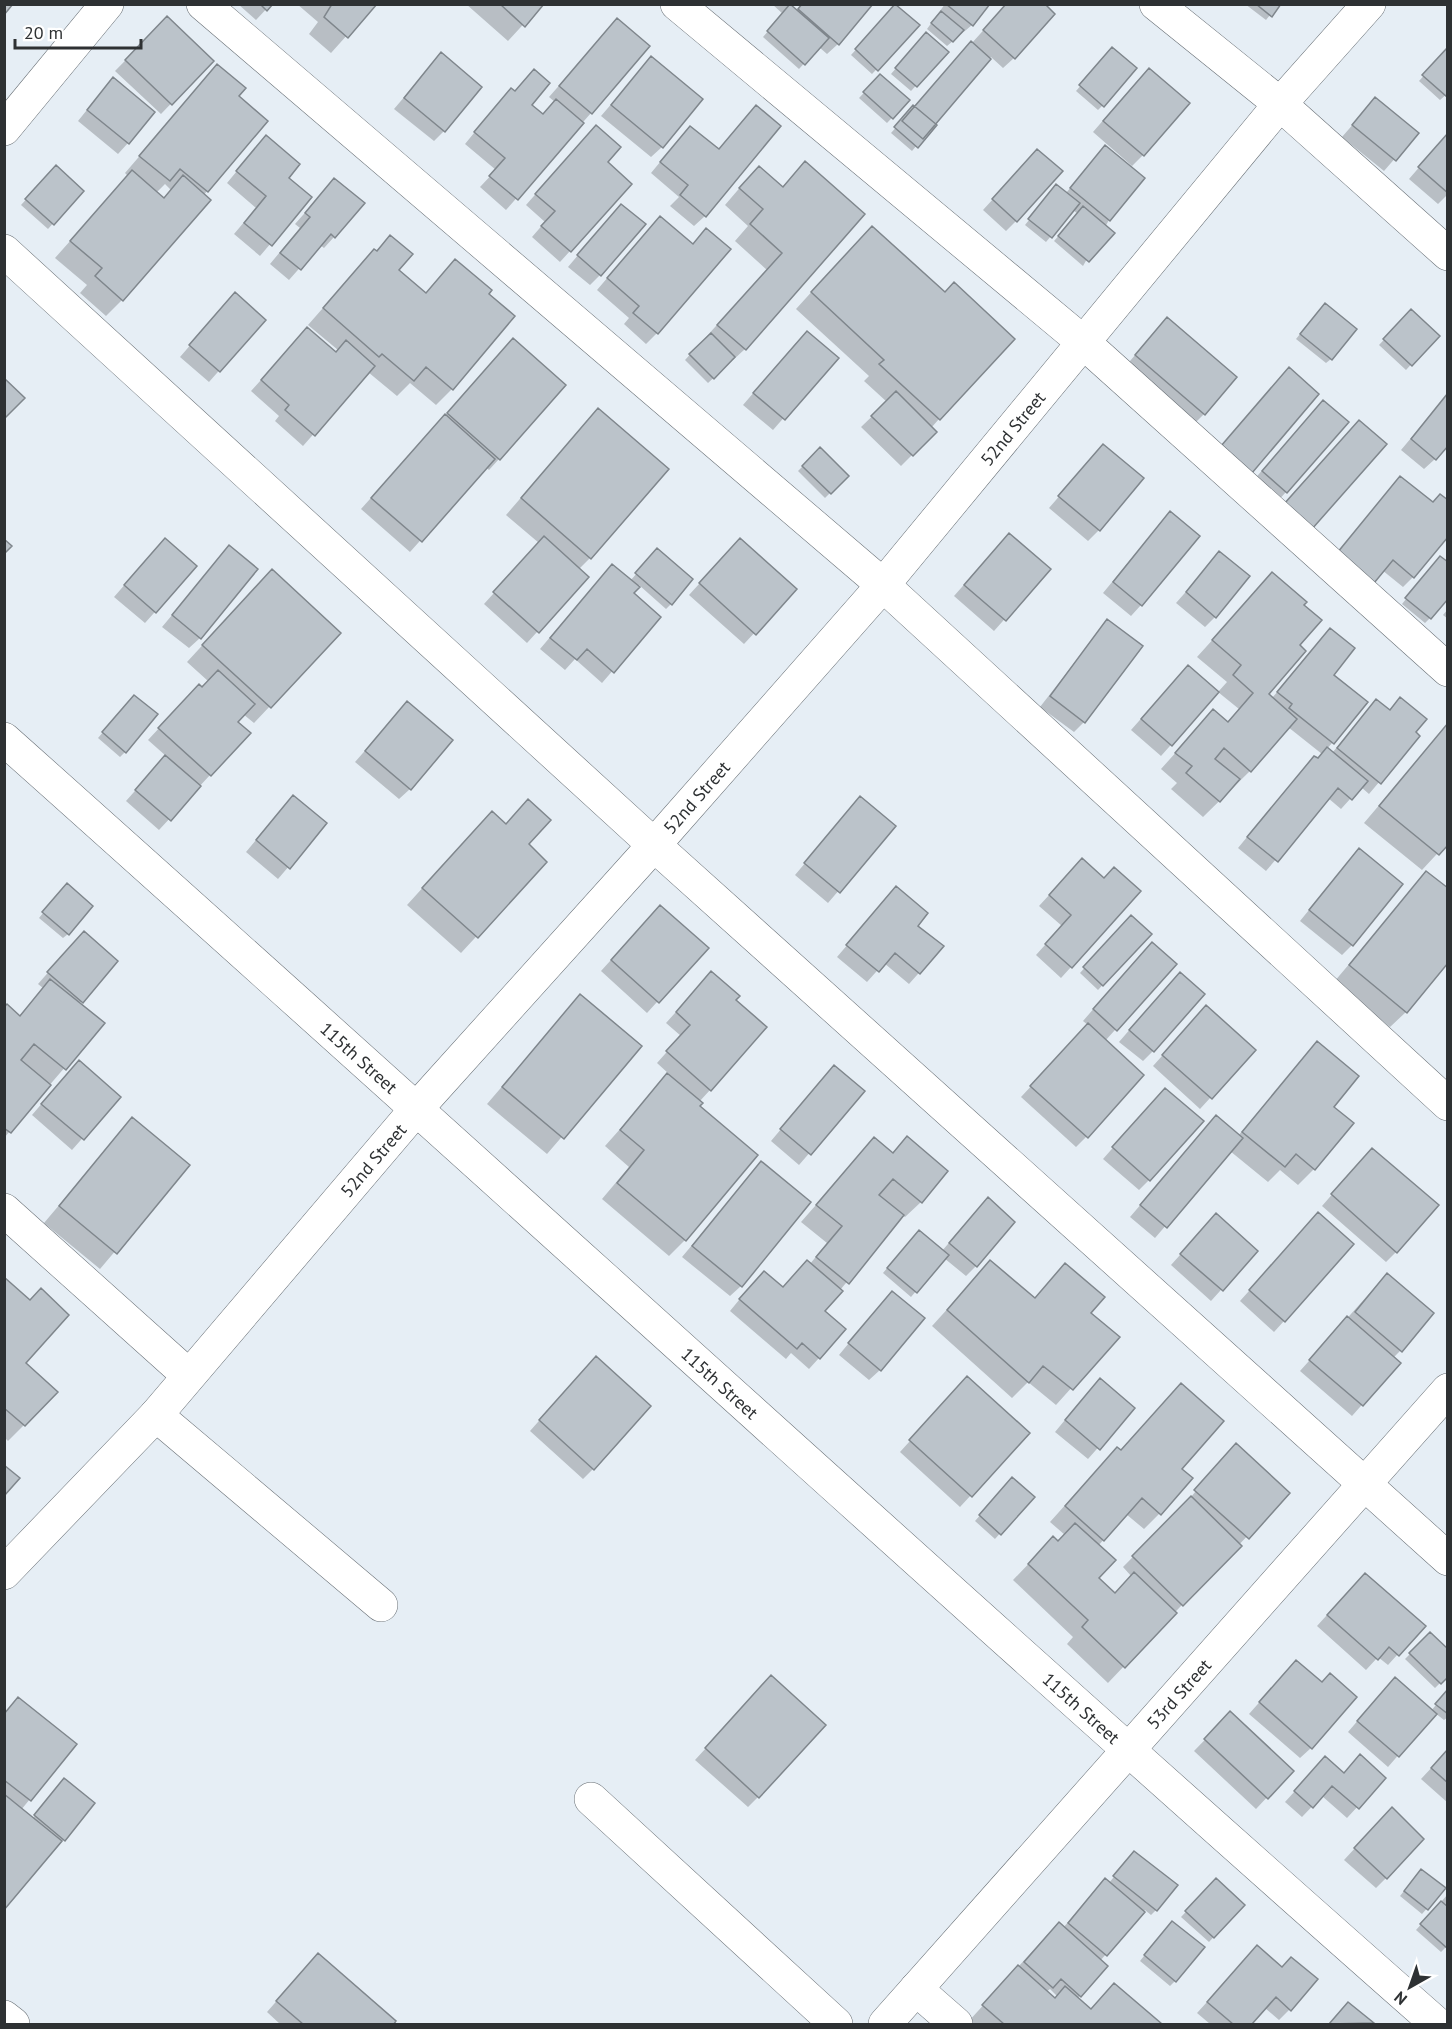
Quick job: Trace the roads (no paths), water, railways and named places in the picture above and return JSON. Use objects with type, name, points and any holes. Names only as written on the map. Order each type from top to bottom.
[{"type":"street","points":[[4,129],[107,4]]},
{"type":"street","points":[[203,4],[883,585],[1448,1104]]},
{"type":"street","points":[[677,4],[1083,342],[1448,670]]},
{"type":"street","points":[[1156,4],[1280,104],[1448,254]]},
{"type":"street","name":"52nd Street","points":[[4,1573],[156,1415],[418,1107],[654,845],[883,585],[1280,104],[1369,4]]},
{"type":"street","points":[[4,251],[654,845],[1363,1486],[1448,1559]]},
{"type":"street","name":"115th Street","points":[[4,739],[418,1107],[1126,1751],[1437,2025]]},
{"type":"street","points":[[4,1210],[188,1375]]},
{"type":"street","name":"53rd Street","points":[[885,2025],[1448,1390]]},
{"type":"street","points":[[156,1415],[381,1605]]},
{"type":"street","points":[[591,1799],[836,2025]]},
{"type":"street","points":[[916,1989],[956,2025]]},
{"type":"street","points":[[4,2017],[13,2025]]}]
